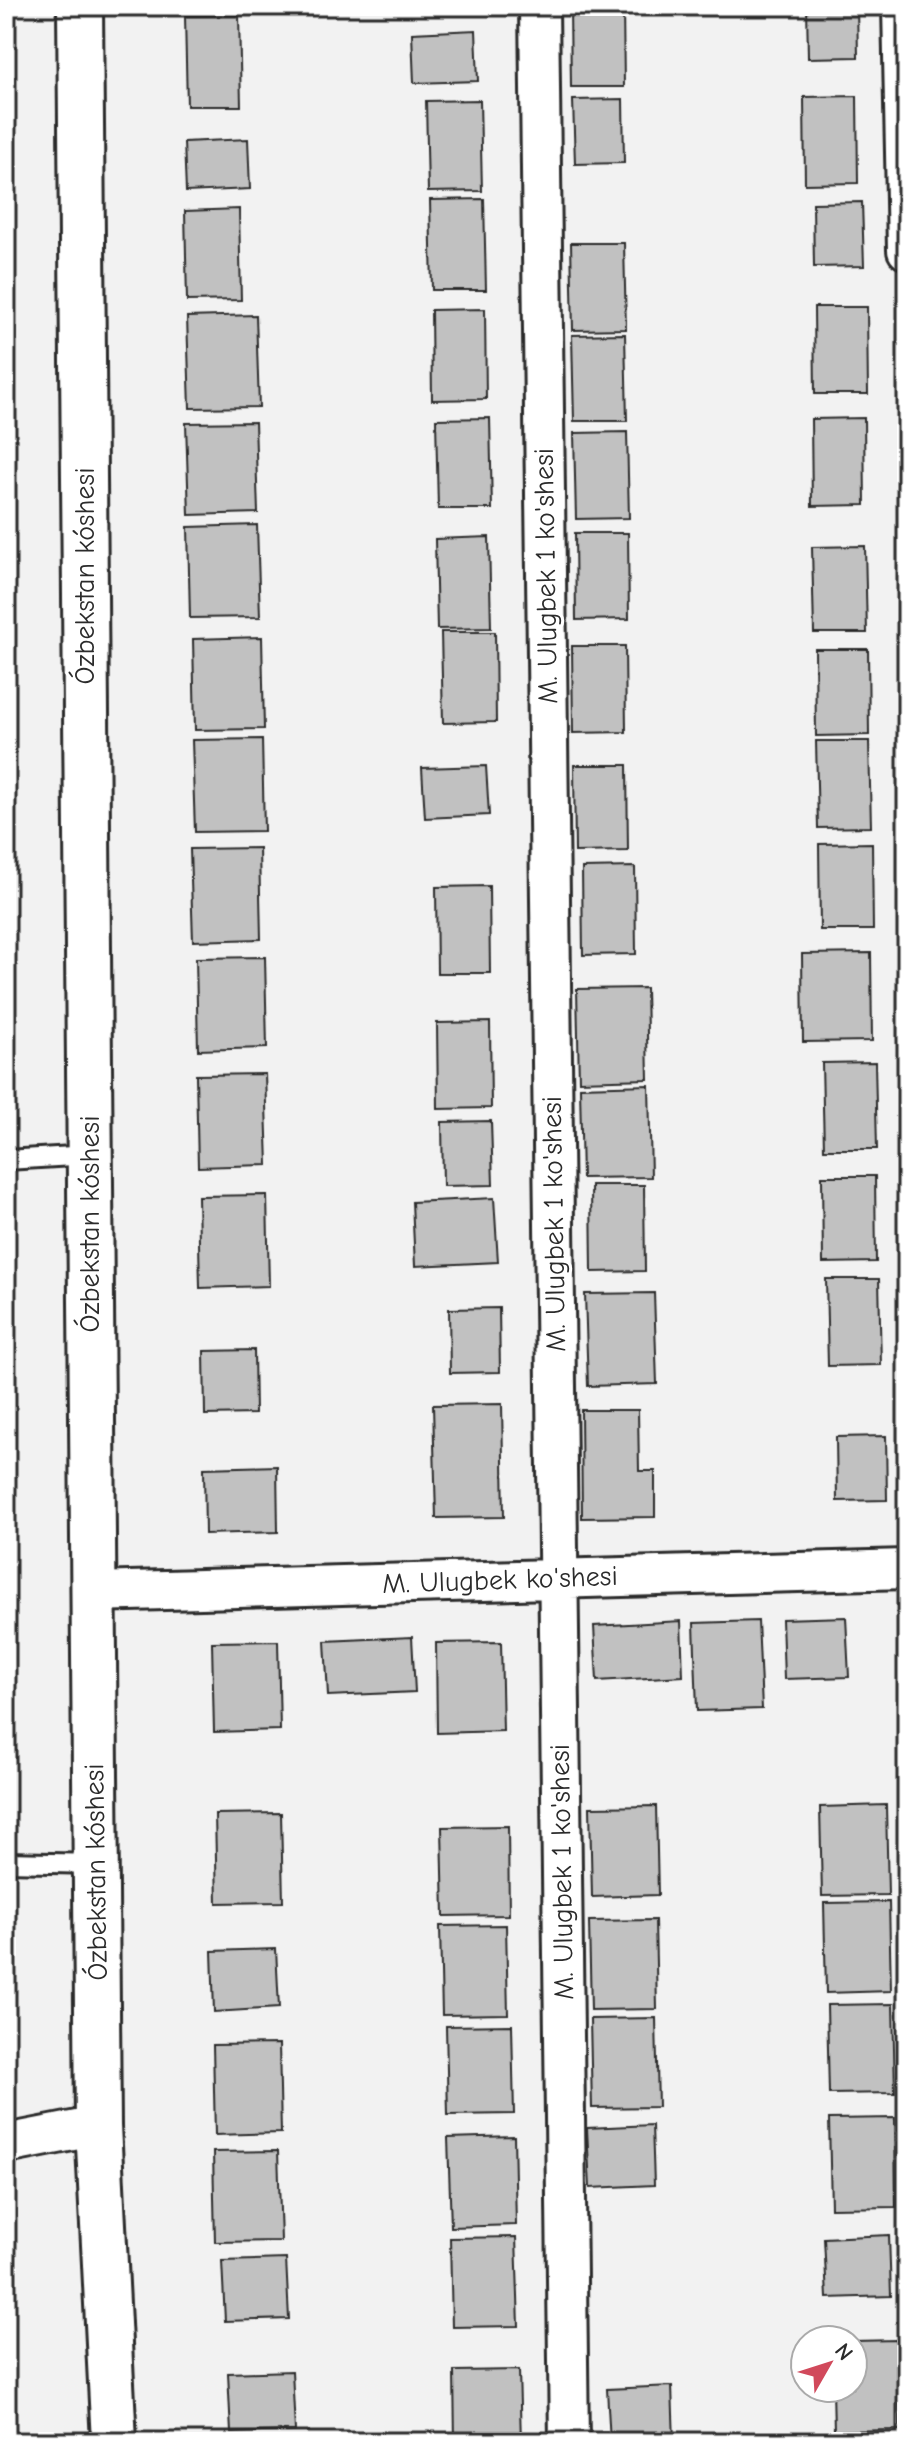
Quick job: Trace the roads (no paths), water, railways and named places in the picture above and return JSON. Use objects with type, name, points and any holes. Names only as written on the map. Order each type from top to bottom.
[{"type":"street","name":"Ózbekstan kóshesi","points":[[80,6],[98,2126],[114,2442]]},
{"type":"street","name":"M. Ulugbek 1 ko'shesi","points":[[539,6],[569,2442]]},
{"type":"street","points":[[902,6],[907,250]]},
{"type":"street","name":"M. Ulugbek ko'shesi","points":[[93,1592],[907,1569]]},
{"type":"street","points":[[6,2144],[98,2126]]},
{"type":"lane","points":[[6,1160],[90,1155]]},
{"type":"lane","points":[[6,1862],[96,1864]]}]
